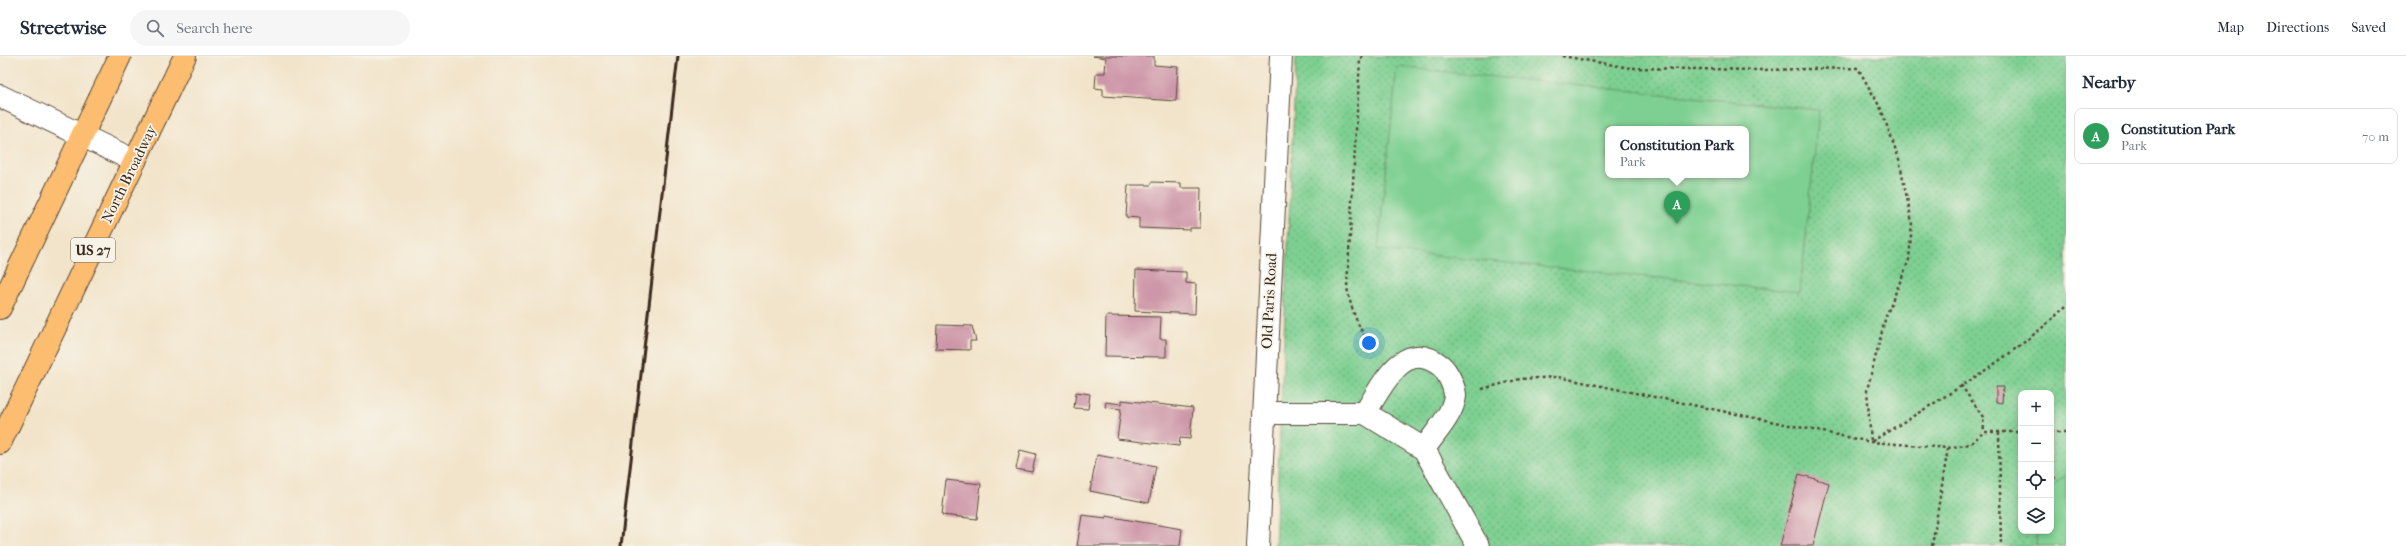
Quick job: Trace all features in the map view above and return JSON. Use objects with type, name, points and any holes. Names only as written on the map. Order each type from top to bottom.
[{"type":"highway","points":[[0,308],[81,135],[120,56]]},
{"type":"highway","name":"North Broadway","points":[[0,443],[185,56]]},
{"type":"street","name":"Old Paris Road","points":[[1258,546],[1281,56]]},
{"type":"street","points":[[0,96],[135,161]]},
{"type":"street","points":[[1365,413],[1390,374],[1407,359],[1420,355],[1431,358],[1444,369],[1451,381],[1455,396],[1450,411],[1424,449]]},
{"type":"street","points":[[1264,413],[1365,413],[1424,449],[1478,546]]},
{"type":"path","points":[[1362,56],[1360,60],[1347,287],[1350,306],[1360,332],[1390,374]]},
{"type":"path","points":[[1562,56],[1630,68],[1762,70],[1858,68],[1881,109],[1899,159],[1912,222],[1910,260],[1886,316],[1867,390],[1870,442]]},
{"type":"path","points":[[1870,442],[1961,385],[2047,325],[2066,306]]},
{"type":"path","points":[[1455,396],[1520,379],[1558,378],[1870,442],[1948,448],[1970,444],[1984,432],[2018,432]]},
{"type":"path","points":[[1961,385],[1983,417],[1984,432]]},
{"type":"path","points":[[1999,432],[2002,546]]},
{"type":"path","points":[[2054,432],[2066,432]]},
{"type":"path","points":[[1932,546],[1948,448]]},
{"type":"green space","points":[[1296,56],[2066,56],[2066,546],[1275,546]]},
{"type":"green space","points":[[1397,67],[1819,110],[1800,292],[1378,250]]},
{"type":"green space","points":[[2066,475],[2066,546],[2036,546],[2037,534],[2054,534],[2054,487]]},
{"type":"building","points":[[1093,56],[1154,56],[1154,65],[1178,67],[1176,101],[1103,96],[1103,89],[1095,88],[1096,73],[1105,73],[1106,58]]},
{"type":"building","points":[[1152,182],[1181,183],[1181,188],[1201,188],[1200,228],[1190,228],[1190,230],[1139,228],[1139,218],[1126,217],[1128,185],[1151,185]]},
{"type":"building","points":[[1136,270],[1186,272],[1186,283],[1196,284],[1195,314],[1135,311]]},
{"type":"building","points":[[1106,316],[1161,317],[1160,339],[1166,339],[1166,357],[1105,356]]},
{"type":"building","points":[[937,325],[972,326],[976,341],[970,341],[970,350],[936,349]]},
{"type":"building","points":[[1996,387],[2003,387],[2002,403],[1996,402]]},
{"type":"building","points":[[1076,392],[1090,394],[1088,409],[1074,408]]},
{"type":"building","points":[[1122,400],[1193,408],[1190,439],[1180,438],[1179,446],[1117,439],[1121,409],[1105,407],[1106,402],[1122,404]]},
{"type":"building","points":[[1020,450],[1036,454],[1032,472],[1016,469]]},
{"type":"building","points":[[1097,455],[1156,466],[1149,503],[1090,491]]},
{"type":"building","points":[[1799,474],[1829,483],[1813,546],[1780,546]]},
{"type":"building","points":[[946,480],[981,484],[977,519],[942,515]]},
{"type":"building","points":[[1082,515],[1106,518],[1106,516],[1182,529],[1180,546],[1077,546]]},
{"type":"railway","points":[[621,546],[678,56]]},
{"type":"place","name":"Constitution Park","points":[[1677,224]]}]
